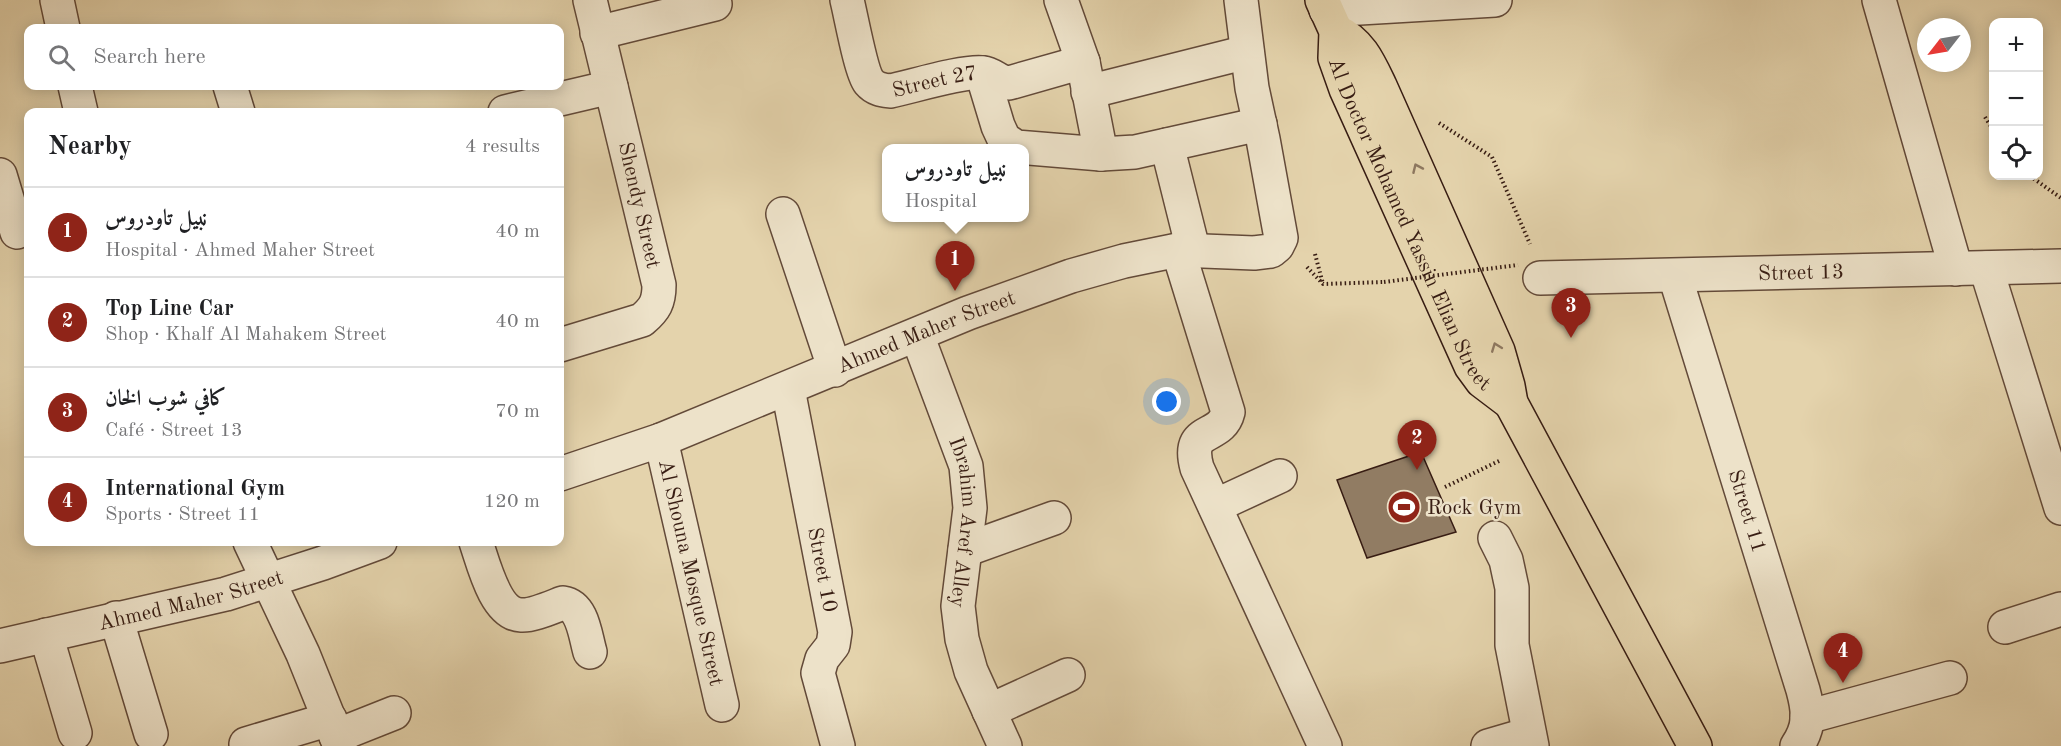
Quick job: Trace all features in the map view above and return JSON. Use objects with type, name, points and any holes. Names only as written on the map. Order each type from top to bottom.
[{"type":"main road","name":"Al Doctor Mohamed Yassin Elian Street","points":[[1328,14],[1364,54],[1498,351],[1511,403],[1695,746]]},
{"type":"street","points":[[57,0],[62,24]]},
{"type":"street","name":"Shendy Street","points":[[564,344],[642,320],[653,311],[659,299],[659,285],[590,0]]},
{"type":"street","name":"Street 27","points":[[847,0],[868,82],[878,90],[890,91],[975,72],[990,75],[1002,83],[1085,77],[1247,52]]},
{"type":"street","points":[[1061,0],[1085,77],[1101,154]]},
{"type":"street","points":[[1241,0],[1247,52],[1280,229]]},
{"type":"street","points":[[1328,14],[1495,0]]},
{"type":"street","points":[[1879,0],[1971,268],[2061,508]]},
{"type":"street","points":[[597,33],[715,4]]},
{"type":"street","points":[[982,73],[998,126],[1004,139],[1012,144]]},
{"type":"street","points":[[522,108],[611,87]]},
{"type":"street","points":[[76,90],[80,108]]},
{"type":"street","points":[[231,90],[237,108]]},
{"type":"street","points":[[1029,148],[1101,154],[1135,152],[1260,124]]},
{"type":"street","points":[[1167,145],[1185,250],[1228,412],[1226,421],[1220,427],[1204,434],[1196,443],[1194,456],[1197,468],[1320,745]]},
{"type":"street","points":[[0,175],[15,233]]},
{"type":"street","points":[[783,214],[835,370]]},
{"type":"street","name":"Ahmed Maher Street","points":[[564,473],[661,440],[1019,293],[1124,261],[1185,250],[1254,253],[1270,251],[1277,246],[1280,229]]},
{"type":"street","name":"Street 13","points":[[1531,265],[1675,276],[2061,266]]},
{"type":"street","name":"Street 11","points":[[1675,276],[1803,690],[1802,731]]},
{"type":"street","name":"Ibrahim Aref Alley","points":[[917,335],[966,466],[970,508],[958,606],[962,639],[971,671],[1005,746]]},
{"type":"street","name":"Street 10","points":[[788,389],[835,632],[833,645],[822,659],[818,673],[838,746]]},
{"type":"street","name":"Al Shouna Mosque Street","points":[[661,440],[722,705]]},
{"type":"street","points":[[1215,506],[1280,476]]},
{"type":"street","points":[[965,550],[1054,518]]},
{"type":"street","points":[[1488,746],[1531,740],[1512,645],[1512,588],[1506,560],[1495,538]]},
{"type":"street","points":[[252,546],[269,580],[335,734]]},
{"type":"street","name":"Ahmed Maher Street","points":[[0,646],[226,594],[323,563],[358,546]]},
{"type":"street","points":[[478,546],[497,598],[503,607],[522,615],[563,603],[569,604],[576,608],[590,652]]},
{"type":"street","points":[[2005,627],[2061,609]]},
{"type":"street","points":[[116,618],[151,734]]},
{"type":"street","points":[[46,635],[75,733]]},
{"type":"street","points":[[989,711],[1068,675]]},
{"type":"street","points":[[1802,731],[1950,678]]},
{"type":"street","points":[[246,744],[335,734],[394,713]]},
{"type":"path","points":[[1985,117],[1991,126]]},
{"type":"path","points":[[1280,229],[1323,284],[1384,282],[1531,265],[1492,158],[1436,122]]},
{"type":"path","points":[[2036,180],[2061,198]]},
{"type":"path","points":[[1445,487],[1489,466]]},
{"type":"building","points":[[1421,452],[1456,532],[1367,558],[1337,480]]},
{"type":"place","name":"نبيل تاودروس","points":[[955,291]]},
{"type":"place","name":"كافي شوب الخان","points":[[1571,338]]},
{"type":"place","name":"Top Line Car","points":[[1417,470]]},
{"type":"place","name":"Rock Gym","points":[[1404,507]]},
{"type":"place","name":"International Gym","points":[[1843,683]]}]
